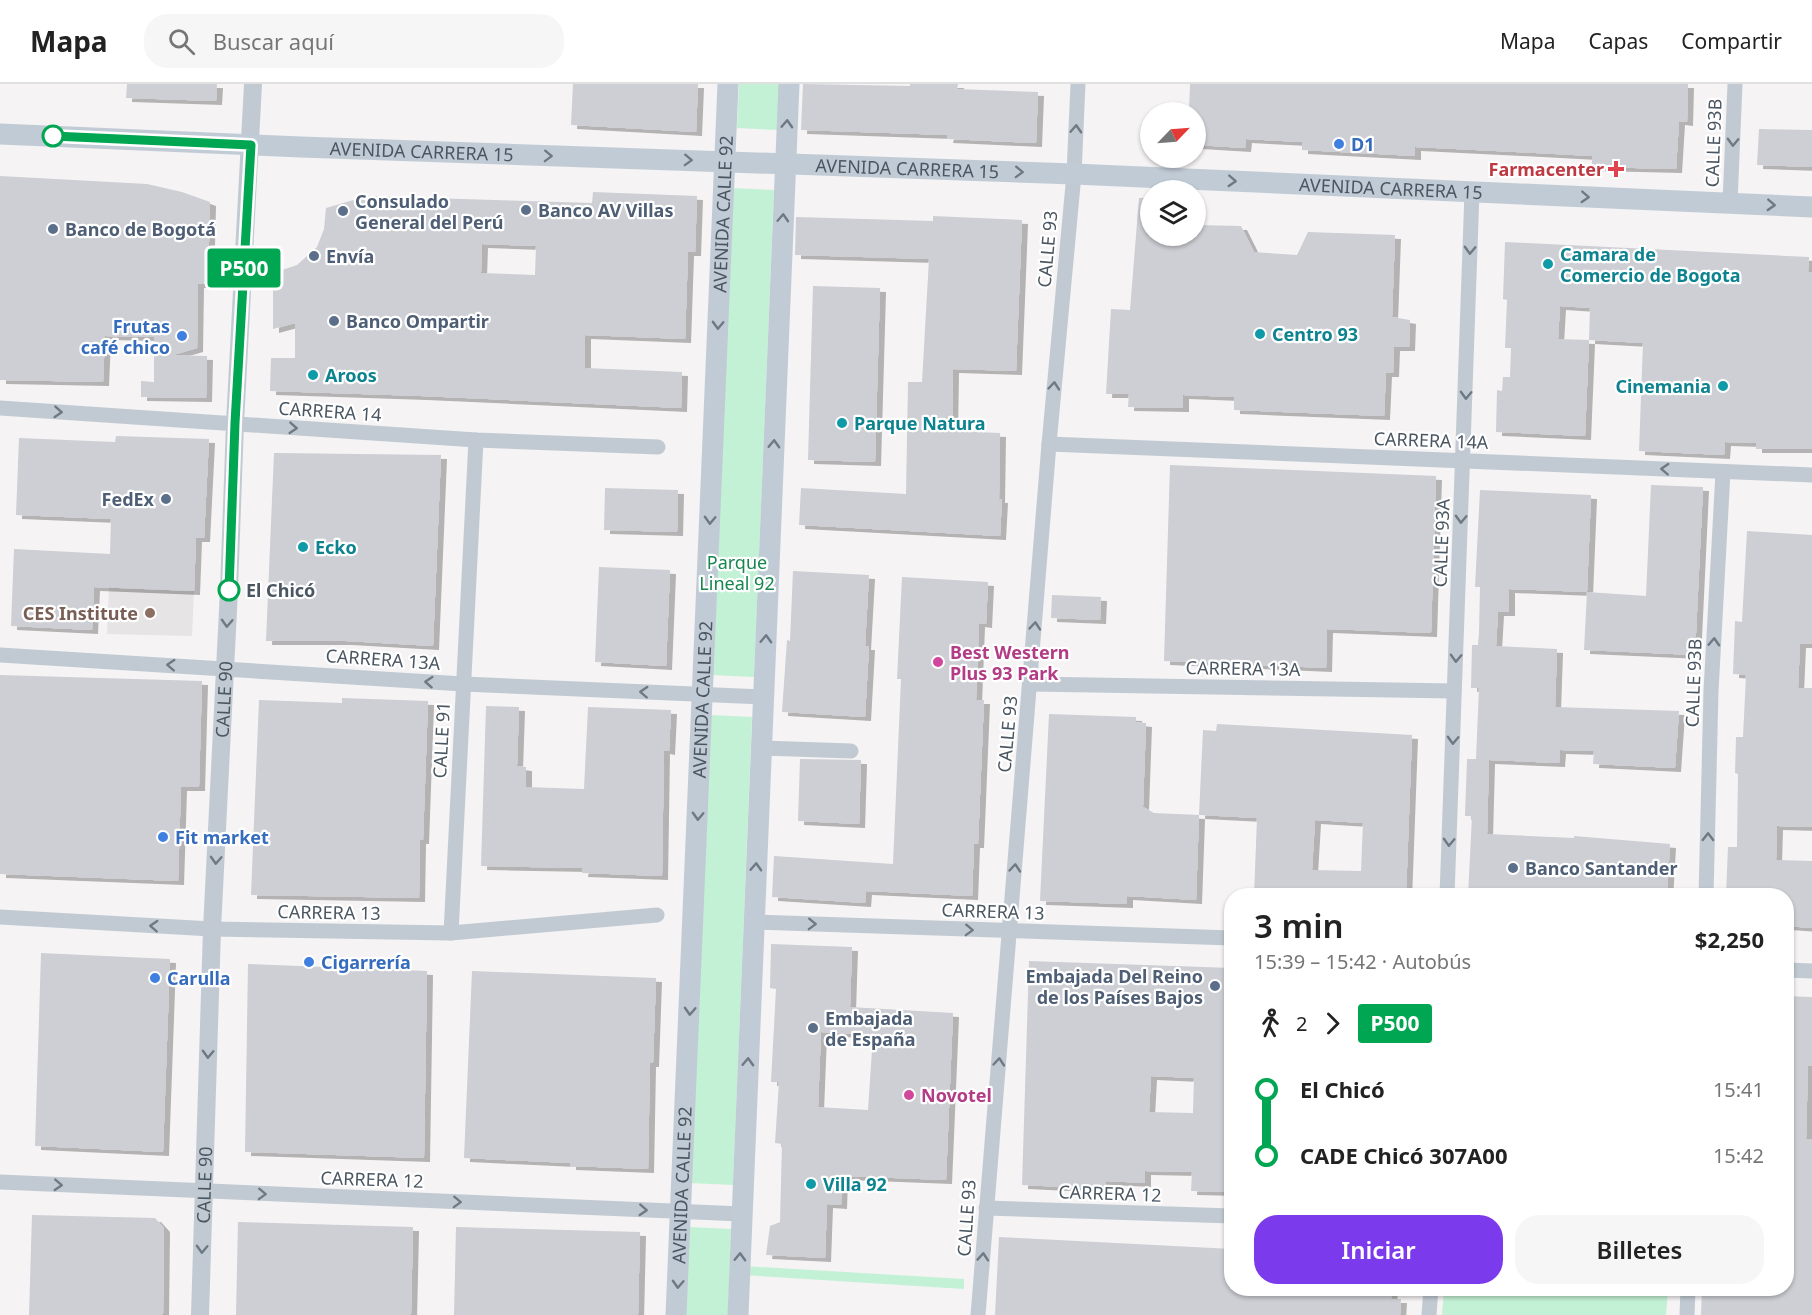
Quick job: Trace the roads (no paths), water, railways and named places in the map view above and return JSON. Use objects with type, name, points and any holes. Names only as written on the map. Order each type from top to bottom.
[{"type":"main road","name":"AVENIDA CALLE 92","points":[[676,1315],[728,84]]},
{"type":"main road","points":[[738,1315],[789,84]]},
{"type":"main road","name":"AVENIDA CARRERA 15","points":[[0,134],[1074,174],[1812,207]]},
{"type":"street","name":"CALLE 90","points":[[200,1315],[213,929],[235,423],[253,84]]},
{"type":"street","name":"CALLE 93","points":[[978,1315],[1049,444],[1074,174],[1078,84]]},
{"type":"street","name":"CALLE 93B","points":[[1730,203],[1735,84]]},
{"type":"street","name":"CALLE 93A","points":[[1447,888],[1472,192]]},
{"type":"street","name":"CARRERA 14","points":[[0,408],[476,440],[658,447]]},
{"type":"street","name":"CALLE 91","points":[[451,933],[476,440]]},
{"type":"street","name":"CARRERA 14A","points":[[1049,444],[1812,475]]},
{"type":"street","name":"CALLE 93B","points":[[1706,888],[1711,691],[1723,472]]},
{"type":"street","name":"CARRERA 13A","points":[[0,656],[463,684],[763,697]]},
{"type":"street","name":"CARRERA 13A","points":[[1030,684],[1454,691]]},
{"type":"street","points":[[761,748],[850,751]]},
{"type":"street","name":"CARRERA 13","points":[[0,917],[213,929],[451,933],[657,915]]},
{"type":"street","name":"CARRERA 13","points":[[753,922],[1224,938]]},
{"type":"street","points":[[1794,970],[1812,971]]},
{"type":"street","name":"CARRERA 12","points":[[0,1182],[742,1214]]},
{"type":"street","name":"CARRERA 12","points":[[987,1208],[1224,1216]]},
{"type":"street","points":[[1429,1315],[1430,1296]]},
{"type":"street","points":[[1687,1315],[1688,1296]]},
{"type":"place","name":"D1","points":[[1339,144]]},
{"type":"place","name":"Farmacenter","points":[[1616,169]]},
{"type":"place","name":"Banco AV Villas","points":[[526,210]]},
{"type":"place","name":"Consulado General del Perú","points":[[343,211]]},
{"type":"place","name":"Banco de Bogotá","points":[[53,229]]},
{"type":"place","name":"Envía","points":[[314,256]]},
{"type":"place","name":"Camara de Comercio de Bogota","points":[[1548,264]]},
{"type":"place","name":"Banco Ompartir","points":[[334,321]]},
{"type":"place","name":"Centro 93","points":[[1260,334]]},
{"type":"place","name":"Frutas café chico","points":[[182,336]]},
{"type":"place","name":"Aroos","points":[[313,375]]},
{"type":"place","name":"Cinemania","points":[[1723,386]]},
{"type":"place","name":"Parque Natura","points":[[842,423]]},
{"type":"place","name":"FedEx","points":[[166,499]]},
{"type":"place","name":"Ecko","points":[[303,547]]},
{"type":"place","name":"El Chicó","points":[[229,590]]},
{"type":"place","name":"CES Institute","points":[[150,613]]},
{"type":"place","name":"Best Western Plus 93 Park","points":[[938,662]]},
{"type":"place","name":"Fit market","points":[[163,837]]},
{"type":"place","name":"Banco Santander","points":[[1513,868]]},
{"type":"place","name":"Cigarrería","points":[[309,962]]},
{"type":"place","name":"Carulla","points":[[155,978]]},
{"type":"place","name":"Embajada Del Reino de los Países Bajos","points":[[1215,986]]},
{"type":"place","name":"Embajada de España","points":[[813,1028]]},
{"type":"place","name":"Novotel","points":[[909,1095]]},
{"type":"place","name":"Villa 92","points":[[811,1184]]},
{"type":"park label","name":"Parque Lineal 92","points":[[737,572]]}]
